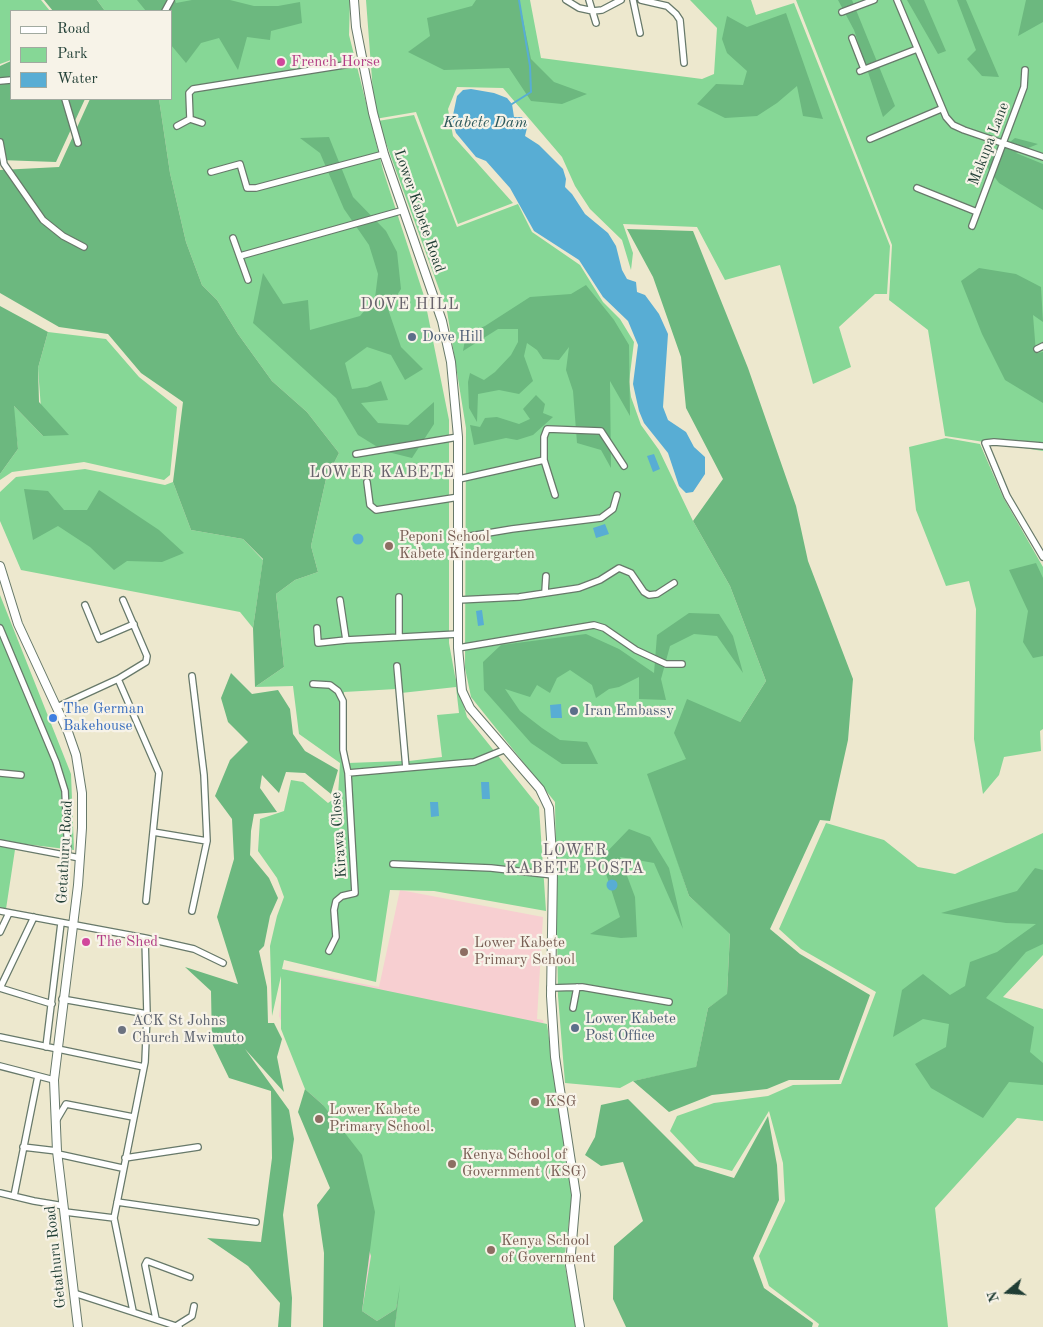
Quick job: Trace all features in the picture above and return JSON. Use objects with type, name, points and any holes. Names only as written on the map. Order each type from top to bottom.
[{"type":"main road","name":"Lower Kabete Road","points":[[354,0],[356,27],[373,113],[384,154],[445,331],[453,379],[458,437],[458,648],[462,690],[474,714],[540,789],[547,803],[551,823],[553,875],[550,988],[555,1057],[576,1195],[570,1265],[580,1327]]},
{"type":"main road","name":"Getathuru Road","points":[[0,566],[18,624],[57,707],[76,755],[80,777],[82,828],[76,908],[62,999],[54,1080],[57,1153],[78,1327]]},
{"type":"street","points":[[566,0],[579,8],[591,10],[602,10],[621,0]]},
{"type":"street","points":[[589,0],[596,23]]},
{"type":"street","points":[[633,0],[640,33]]},
{"type":"street","points":[[641,0],[667,6],[676,14],[680,20],[684,63]]},
{"type":"street","points":[[842,12],[874,0]]},
{"type":"street","points":[[897,0],[941,109],[946,117],[957,127],[1043,157]]},
{"type":"street","points":[[852,38],[862,70],[917,49]]},
{"type":"street","points":[[190,119],[189,93],[192,88],[363,62]]},
{"type":"street","name":"Makupa Lane","points":[[972,226],[1024,87],[1025,70]]},
{"type":"street","points":[[65,100],[78,143]]},
{"type":"street","points":[[870,139],[941,109]]},
{"type":"street","points":[[177,126],[190,119],[202,123]]},
{"type":"street","points":[[0,142],[4,164],[37,213],[62,236],[84,247]]},
{"type":"street","points":[[211,172],[240,164],[247,188],[256,188],[384,154]]},
{"type":"street","points":[[917,188],[977,212]]},
{"type":"street","points":[[240,256],[404,210]]},
{"type":"street","points":[[233,238],[248,280]]},
{"type":"street","points":[[1036,349],[1043,346]]},
{"type":"street","points":[[555,495],[544,460],[544,437],[547,429],[599,430],[624,466]]},
{"type":"street","points":[[356,454],[458,437]]},
{"type":"street","points":[[1043,446],[994,442],[985,444],[1007,496],[1043,557]]},
{"type":"street","points":[[459,479],[544,460]]},
{"type":"street","points":[[367,482],[370,505],[376,510],[459,497]]},
{"type":"street","points":[[458,538],[601,518],[613,509],[617,495]]},
{"type":"street","points":[[458,600],[519,597],[579,588],[600,580],[619,568],[631,573],[644,592],[649,595],[657,594],[674,583]]},
{"type":"street","points":[[545,592],[546,576]]},
{"type":"street","points":[[399,597],[399,636]]},
{"type":"street","points":[[57,707],[118,679],[147,660],[123,600]]},
{"type":"street","points":[[340,600],[346,640]]},
{"type":"street","points":[[85,605],[99,639],[134,624]]},
{"type":"street","points":[[458,648],[594,625],[604,628],[636,650],[666,664],[682,664]]},
{"type":"street","points":[[0,628],[56,762],[64,790],[68,856]]},
{"type":"street","points":[[317,628],[318,643],[399,636],[458,634]]},
{"type":"street","points":[[397,666],[406,768]]},
{"type":"street","points":[[192,676],[204,775],[207,841],[192,912]]},
{"type":"street","points":[[118,679],[159,773],[146,901]]},
{"type":"street","points":[[313,684],[330,685],[338,691],[342,701],[343,750],[348,773]]},
{"type":"street","name":"Kirawa Close","points":[[329,951],[336,937],[334,910],[336,900],[342,896],[355,894],[348,773],[474,762],[506,749]]},
{"type":"street","points":[[0,773],[21,775]]},
{"type":"street","points":[[153,832],[207,841]]},
{"type":"street","points":[[0,843],[80,858]]},
{"type":"street","points":[[393,864],[491,868],[553,875]]},
{"type":"street","points":[[0,911],[145,938],[194,950],[223,963]]},
{"type":"street","points":[[0,932],[9,913]]},
{"type":"street","points":[[34,918],[0,988],[52,1004]]},
{"type":"street","points":[[46,1047],[60,923]]},
{"type":"street","points":[[133,1311],[114,1218],[122,1168],[144,1066],[148,1014],[145,938]]},
{"type":"street","points":[[572,1008],[577,987]]},
{"type":"street","points":[[550,988],[577,987],[669,1002]]},
{"type":"street","points":[[62,999],[148,1014]]},
{"type":"street","points":[[0,1037],[144,1066]]},
{"type":"street","points":[[0,1066],[54,1080]]},
{"type":"street","points":[[14,1196],[38,1076]]},
{"type":"street","points":[[56,1121],[66,1104],[133,1117]]},
{"type":"street","points":[[23,1147],[122,1168]]},
{"type":"street","points":[[125,1158],[198,1147]]},
{"type":"street","points":[[0,1193],[65,1209],[114,1218]]},
{"type":"street","points":[[117,1202],[256,1222]]},
{"type":"street","points":[[156,1319],[145,1265],[147,1261],[190,1277]]},
{"type":"street","points":[[74,1293],[133,1311],[168,1325],[178,1326],[192,1316],[194,1306]]},
{"type":"shaded area","name":"Kenya School of Government (KSG)","points":[[400,890],[543,917],[537,1019],[543,1020],[554,1079],[561,1261],[574,1327],[342,1327],[327,1133],[279,1016],[285,969],[379,987]]},
{"type":"green space","points":[[0,0],[41,0],[49,10],[10,10],[10,60],[0,64]]},
{"type":"green space","points":[[44,0],[97,0],[104,10],[52,10]]},
{"type":"green space","points":[[97,0],[350,0],[349,35],[383,170],[424,296],[449,420],[449,643],[455,676],[467,717],[539,807],[546,911],[434,891],[390,890],[376,982],[284,960],[282,969],[547,1024],[572,1198],[564,1261],[577,1327],[395,1327],[398,1298],[396,1309],[377,1321],[362,1311],[371,1256],[323,1105],[305,1089],[281,1029],[281,976],[272,1016],[270,946],[277,916],[284,897],[277,878],[258,851],[260,819],[284,811],[291,780],[303,782],[328,803],[338,796],[340,763],[299,734],[293,686],[255,687],[284,667],[276,594],[295,580],[318,572],[311,546],[326,479],[339,453],[307,412],[272,381],[238,334],[217,300],[202,285],[186,242],[170,173],[159,100],[172,100],[172,10],[104,10]],"holes":[[[456,687],[459,713],[437,715],[442,757],[409,761],[401,693]],[[396,689],[402,761],[348,763],[344,728],[344,692]]]},
{"type":"green space","points":[[137,0],[175,0],[176,3],[192,0],[230,0],[254,6],[278,6],[300,2],[302,23],[271,31],[270,40],[247,37],[238,70],[219,38],[201,43],[186,63],[172,46],[172,10],[145,10]]},
{"type":"green space","points":[[366,0],[530,0],[541,58],[702,79],[714,74],[717,28],[690,0],[751,0],[756,15],[794,3],[890,246],[887,294],[875,294],[839,327],[851,367],[813,384],[780,265],[725,280],[697,227],[623,224],[633,253],[631,270],[622,240],[590,209],[575,186],[562,157],[503,88],[457,87],[448,109],[453,136],[513,203],[458,224],[416,112],[375,119]]},
{"type":"green space","points":[[476,0],[519,0],[531,59],[554,82],[587,94],[562,104],[531,101],[509,68],[444,70],[408,52],[430,36],[427,18],[472,6]]},
{"type":"green space","points":[[796,0],[1043,0],[1043,451],[945,436],[928,330],[889,300],[892,245]]},
{"type":"green space","points":[[838,0],[852,0],[895,106],[883,117],[854,30]]},
{"type":"green space","points":[[907,0],[924,0],[946,51],[938,54]]},
{"type":"green space","points":[[957,0],[966,0],[999,77],[982,76],[967,59],[976,50]]},
{"type":"green space","points":[[1026,0],[1043,0],[1043,22],[1018,36]]},
{"type":"green space","points":[[786,13],[823,119],[803,116],[797,86],[777,103],[757,116],[725,118],[697,104],[716,84],[743,85],[747,71],[727,53],[722,39],[727,16],[747,27]]},
{"type":"green space","points":[[10,61],[10,100],[85,100],[56,162],[0,160],[0,66]]},
{"type":"green space","points":[[90,100],[159,100],[170,173],[186,242],[202,285],[217,300],[238,334],[272,381],[307,412],[339,453],[326,479],[311,546],[318,572],[295,580],[276,594],[284,667],[255,687],[253,628],[263,559],[243,539],[191,530],[173,482],[183,402],[141,373],[108,334],[59,327],[0,293],[0,170],[59,167]]},
{"type":"green space","points":[[414,115],[457,227],[518,204],[532,232],[580,265],[603,302],[620,319],[634,342],[629,382],[631,397],[641,425],[659,450],[693,521],[730,586],[766,681],[740,722],[687,759],[670,838],[689,896],[730,933],[727,995],[708,1008],[696,1068],[633,1081],[620,1088],[565,1083],[558,996],[555,802],[471,697],[465,668],[466,428],[447,311],[378,121]]},
{"type":"green space","points":[[329,137],[353,197],[386,231],[397,252],[401,289],[388,309],[401,347],[423,369],[405,380],[391,355],[367,347],[345,363],[352,389],[367,387],[381,381],[388,400],[361,403],[378,423],[408,425],[434,402],[434,424],[412,458],[384,451],[358,435],[336,398],[253,323],[263,273],[283,304],[308,300],[310,330],[360,316],[375,298],[378,274],[369,245],[344,209],[320,153],[300,138]]},
{"type":"green space","points":[[1015,138],[1038,144],[1016,153],[1043,164],[1043,210],[999,183],[984,163]]},
{"type":"green space","points":[[627,229],[693,231],[748,368],[796,506],[808,561],[853,679],[848,740],[830,821],[820,820],[770,929],[800,954],[870,995],[839,1080],[789,1080],[767,1089],[712,1095],[669,1112],[633,1081],[696,1067],[708,1008],[727,994],[730,934],[689,896],[647,774],[686,759],[674,733],[687,699],[740,722],[766,681],[730,586],[693,521],[723,479],[686,408],[681,357],[653,277]]},
{"type":"green space","points":[[979,268],[1016,274],[1041,287],[1043,322],[1033,315],[1036,353],[1043,352],[1043,403],[1005,380],[982,334],[961,281]]},
{"type":"green space","points":[[586,285],[614,320],[629,345],[630,416],[610,381],[611,468],[601,450],[577,443],[573,391],[566,370],[569,347],[559,360],[543,359],[537,350],[527,343],[524,356],[533,381],[519,394],[499,390],[478,394],[477,422],[469,408],[468,382],[470,373],[484,380],[495,372],[511,355],[518,342],[518,329],[498,329],[463,351],[466,334],[485,326],[530,297],[571,294]]},
{"type":"green space","points":[[0,306],[48,332],[38,368],[39,402],[69,435],[43,436],[14,406],[18,449],[0,474]]},
{"type":"green space","points":[[48,332],[106,339],[139,377],[177,407],[170,475],[164,480],[84,462],[12,472],[0,480],[0,474],[18,449],[13,405],[43,436],[38,368]]},
{"type":"green space","points":[[536,395],[545,404],[543,413],[553,417],[533,435],[517,440],[506,438],[474,445],[470,425],[480,427],[485,418],[497,417],[519,424],[530,419],[523,409]]},
{"type":"green space","points":[[946,438],[980,444],[1003,497],[1043,567],[1043,729],[1040,731],[1041,751],[1004,757],[999,775],[983,794],[974,739],[976,609],[969,581],[946,586],[916,510],[909,447]]},
{"type":"green space","points":[[85,469],[165,485],[173,482],[191,530],[243,539],[263,560],[253,628],[240,612],[21,570],[0,521],[0,492],[16,477]]},
{"type":"green space","points":[[24,489],[48,491],[64,510],[87,510],[99,490],[159,530],[184,553],[162,562],[127,561],[114,570],[90,547],[58,526],[33,540]]},
{"type":"green space","points":[[1036,563],[1043,578],[1043,656],[1033,658],[1023,642],[1028,611],[1009,570]]},
{"type":"green space","points":[[0,595],[71,774],[74,850],[16,843],[6,909],[0,907]]},
{"type":"green space","points":[[689,613],[719,614],[733,636],[743,673],[717,636],[694,634],[670,646],[661,679],[666,700],[639,699],[639,677],[619,687],[609,689],[596,698],[592,685],[570,670],[557,678],[550,693],[537,685],[530,697],[505,689],[520,711],[560,740],[587,742],[598,764],[562,764],[531,743],[484,690],[483,662],[501,645],[586,634],[619,649],[654,673],[657,635]]},
{"type":"green space","points":[[231,673],[252,694],[278,690],[290,709],[293,734],[305,751],[338,770],[331,794],[305,773],[286,772],[279,793],[262,775],[260,788],[277,812],[254,814],[251,831],[250,855],[269,878],[278,898],[270,916],[264,946],[259,951],[267,987],[268,1023],[274,1023],[282,1039],[277,1057],[284,1092],[245,1049],[289,1110],[294,1139],[283,1215],[292,1298],[291,1327],[278,1327],[280,1303],[248,1266],[207,1238],[261,1242],[272,1158],[271,1091],[229,1078],[212,1043],[211,991],[185,967],[238,984],[217,917],[234,859],[232,819],[215,796],[230,760],[248,742],[228,722],[221,698]]},
{"type":"green space","points":[[826,823],[884,840],[918,867],[955,874],[1043,833],[1043,955],[1003,997],[1043,1009],[1043,1121],[1017,1118],[935,1208],[948,1327],[818,1327],[819,1324],[769,1286],[759,1256],[785,1201],[783,1163],[769,1111],[732,1171],[699,1162],[670,1131],[677,1116],[714,1103],[768,1096],[793,1085],[841,1084],[876,992],[801,949],[779,929]]},
{"type":"green space","points":[[629,829],[650,837],[669,868],[683,929],[654,863],[620,857],[635,897],[637,937],[621,938],[590,934],[620,917],[601,858]]},
{"type":"green space","points":[[1035,868],[1043,870],[1043,944],[1026,952],[986,998],[1034,1027],[1030,1052],[1043,1063],[1043,1085],[1009,1082],[983,1118],[931,1088],[915,1064],[946,1047],[949,1024],[923,1019],[893,1037],[902,990],[923,974],[950,995],[965,986],[970,962],[997,952],[1036,924],[1006,923],[941,913],[1017,891]]},
{"type":"green space","points":[[305,1089],[323,1105],[362,1155],[375,1212],[362,1311],[377,1321],[396,1309],[400,1285],[395,1327],[323,1327],[324,1253],[317,1205],[330,1188],[298,1112]]},
{"type":"green space","points":[[628,1099],[695,1166],[734,1178],[768,1116],[777,1165],[779,1200],[753,1258],[764,1288],[813,1323],[812,1327],[626,1327],[613,1299],[614,1246],[643,1221],[623,1162],[601,1166],[585,1155],[595,1137],[601,1105]]},
{"type":"water","name":"Kabete Dam","points":[[471,89],[494,93],[507,98],[512,104],[514,117],[522,117],[527,128],[525,136],[539,145],[563,169],[566,179],[565,187],[585,214],[608,233],[616,246],[622,270],[627,279],[636,282],[637,292],[645,295],[659,314],[668,334],[663,407],[668,420],[686,432],[694,447],[705,457],[705,474],[693,492],[686,493],[679,486],[668,453],[644,423],[639,411],[633,384],[638,345],[628,321],[603,297],[579,260],[534,231],[510,188],[486,161],[476,157],[456,133],[452,120],[457,96],[463,90]]},
{"type":"water","points":[[654,454],[660,469],[653,472],[647,456]]},
{"type":"water","points":[[605,524],[609,534],[596,538],[593,528]]},
{"type":"water","points":[[358,533],[364,539],[358,545],[352,539]]},
{"type":"water","points":[[482,610],[484,625],[478,626],[476,611]]},
{"type":"water","points":[[561,704],[562,718],[551,718],[550,705]]},
{"type":"water","points":[[481,782],[489,782],[490,799],[482,799]]},
{"type":"water","points":[[430,802],[438,802],[439,816],[431,817]]},
{"type":"water","points":[[612,879],[618,885],[612,891],[606,885]]},
{"type":"waterway","points":[[512,104],[531,92],[530,66],[519,0]]},
{"type":"place","name":"French Horse","points":[[281,62]]},
{"type":"place","name":"Dove Hill","points":[[412,337]]},
{"type":"place","name":"Peponi School Kabete Kindergarten","points":[[389,546]]},
{"type":"place","name":"Iran Embassy","points":[[574,711]]},
{"type":"place","name":"The German Bakehouse","points":[[53,718]]},
{"type":"place","name":"The Shed","points":[[86,942]]},
{"type":"place","name":"Lower Kabete Primary School","points":[[464,952]]},
{"type":"place","name":"Lower Kabete Post Office","points":[[575,1028]]},
{"type":"place","name":"ACK St Johns Church Mwimuto","points":[[122,1030]]},
{"type":"place","name":"KSG","points":[[535,1102]]},
{"type":"place","name":"Lower Kabete Primary School.","points":[[319,1119]]},
{"type":"place","name":"Kenya School of Government (KSG)","points":[[452,1164]]},
{"type":"place","name":"Kenya School of Government","points":[[491,1250]]},
{"type":"district","name":"DOVE HILL","points":[[410,305]]},
{"type":"district","name":"LOWER KABETE","points":[[382,473]]},
{"type":"district","name":"LOWER KABETE POSTA","points":[[575,860]]}]
